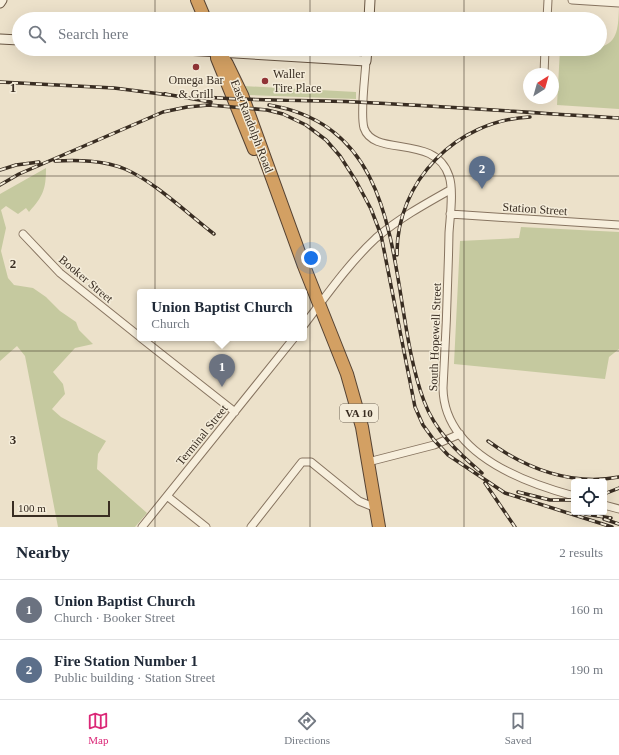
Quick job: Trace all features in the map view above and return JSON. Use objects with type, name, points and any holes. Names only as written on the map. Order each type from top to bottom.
[{"type":"highway","points":[[198,0],[202,12]]},
{"type":"highway","name":"East Randolph Road","points":[[221,56],[227,64],[242,95],[272,181],[354,396],[368,462],[379,527]]},
{"type":"street","points":[[369,12],[370,0]]},
{"type":"street","points":[[547,12],[548,0]]},
{"type":"street","points":[[572,0],[619,3]]},
{"type":"street","points":[[0,39],[12,40]]},
{"type":"street","points":[[298,56],[366,61],[366,56]]},
{"type":"street","points":[[544,68],[545,56]]},
{"type":"street","name":"South Hopewell Street","points":[[366,61],[363,121],[367,134],[377,142],[420,150],[436,158],[442,164],[449,176],[450,214],[444,395],[448,414],[460,434],[482,456],[510,474],[571,495]]},
{"type":"street","points":[[307,321],[377,238],[401,220],[450,190]]},
{"type":"street","name":"Station Street","points":[[450,214],[619,225]]},
{"type":"street","name":"Booker Street","points":[[23,234],[60,273],[137,334]]},
{"type":"street","name":"Booker Street","points":[[146,341],[235,412]]},
{"type":"street","name":"Terminal Street","points":[[142,527],[292,341]]},
{"type":"street","points":[[368,462],[434,445],[460,434]]},
{"type":"street","points":[[251,527],[306,461],[310,462],[359,501],[376,508]]},
{"type":"street","points":[[167,496],[206,527]]},
{"type":"street","points":[[607,506],[619,509]]},
{"type":"green space","points":[[619,9],[619,109],[557,105],[559,104],[560,56],[607,56],[607,44],[614,37],[618,27]]},
{"type":"green space","points":[[243,86],[356,92],[356,99],[247,95]]},
{"type":"green space","points":[[46,168],[43,192],[41,197],[29,212],[26,208],[18,214],[6,206],[1,210],[6,228],[1,251],[8,278],[14,285],[33,288],[46,297],[60,311],[76,322],[79,330],[93,344],[75,348],[53,372],[63,384],[65,394],[52,409],[61,417],[106,441],[98,454],[97,469],[147,513],[135,527],[58,527],[25,356],[17,346],[0,361],[0,194]]},
{"type":"green space","points":[[521,227],[619,232],[619,349],[609,357],[605,379],[454,364],[460,241],[519,238]]},
{"type":"railway","points":[[0,82],[114,88],[169,95]]},
{"type":"railway","points":[[165,94],[211,102]]},
{"type":"railway","points":[[205,97],[337,101],[619,118]]},
{"type":"railway","points":[[0,185],[19,174],[163,112],[187,107],[209,105],[267,110],[283,114],[306,125],[326,140],[340,156],[371,209],[381,235],[415,407],[423,425],[434,440],[448,455],[505,493],[612,527]]},
{"type":"railway","points":[[269,105],[316,120],[349,147],[372,182],[387,223],[412,359],[424,401],[434,422],[448,441],[464,458],[482,473]]},
{"type":"railway","points":[[397,255],[399,228],[407,203],[419,180],[436,159],[456,142],[478,129],[503,121],[530,117]]},
{"type":"railway","points":[[55,161],[99,162],[125,169],[159,190],[214,234]]},
{"type":"railway","points":[[0,170],[16,165],[39,162]]},
{"type":"railway","points":[[488,441],[518,460],[550,473],[584,479],[619,477]]},
{"type":"railway","points":[[485,483],[515,527]]},
{"type":"railway","points":[[607,493],[619,488]]},
{"type":"railway","points":[[518,492],[550,500],[571,500]]},
{"type":"railway","points":[[592,515],[611,518]]},
{"type":"railway","points":[[604,519],[619,524]]},
{"type":"place","name":"Omega Bar & Grill","points":[[196,67]]},
{"type":"place","name":"Waller Tire Place","points":[[265,81]]},
{"type":"place","name":"Fire Station Number 1","points":[[482,189]]},
{"type":"place","name":"Union Baptist Church","points":[[222,387]]}]
